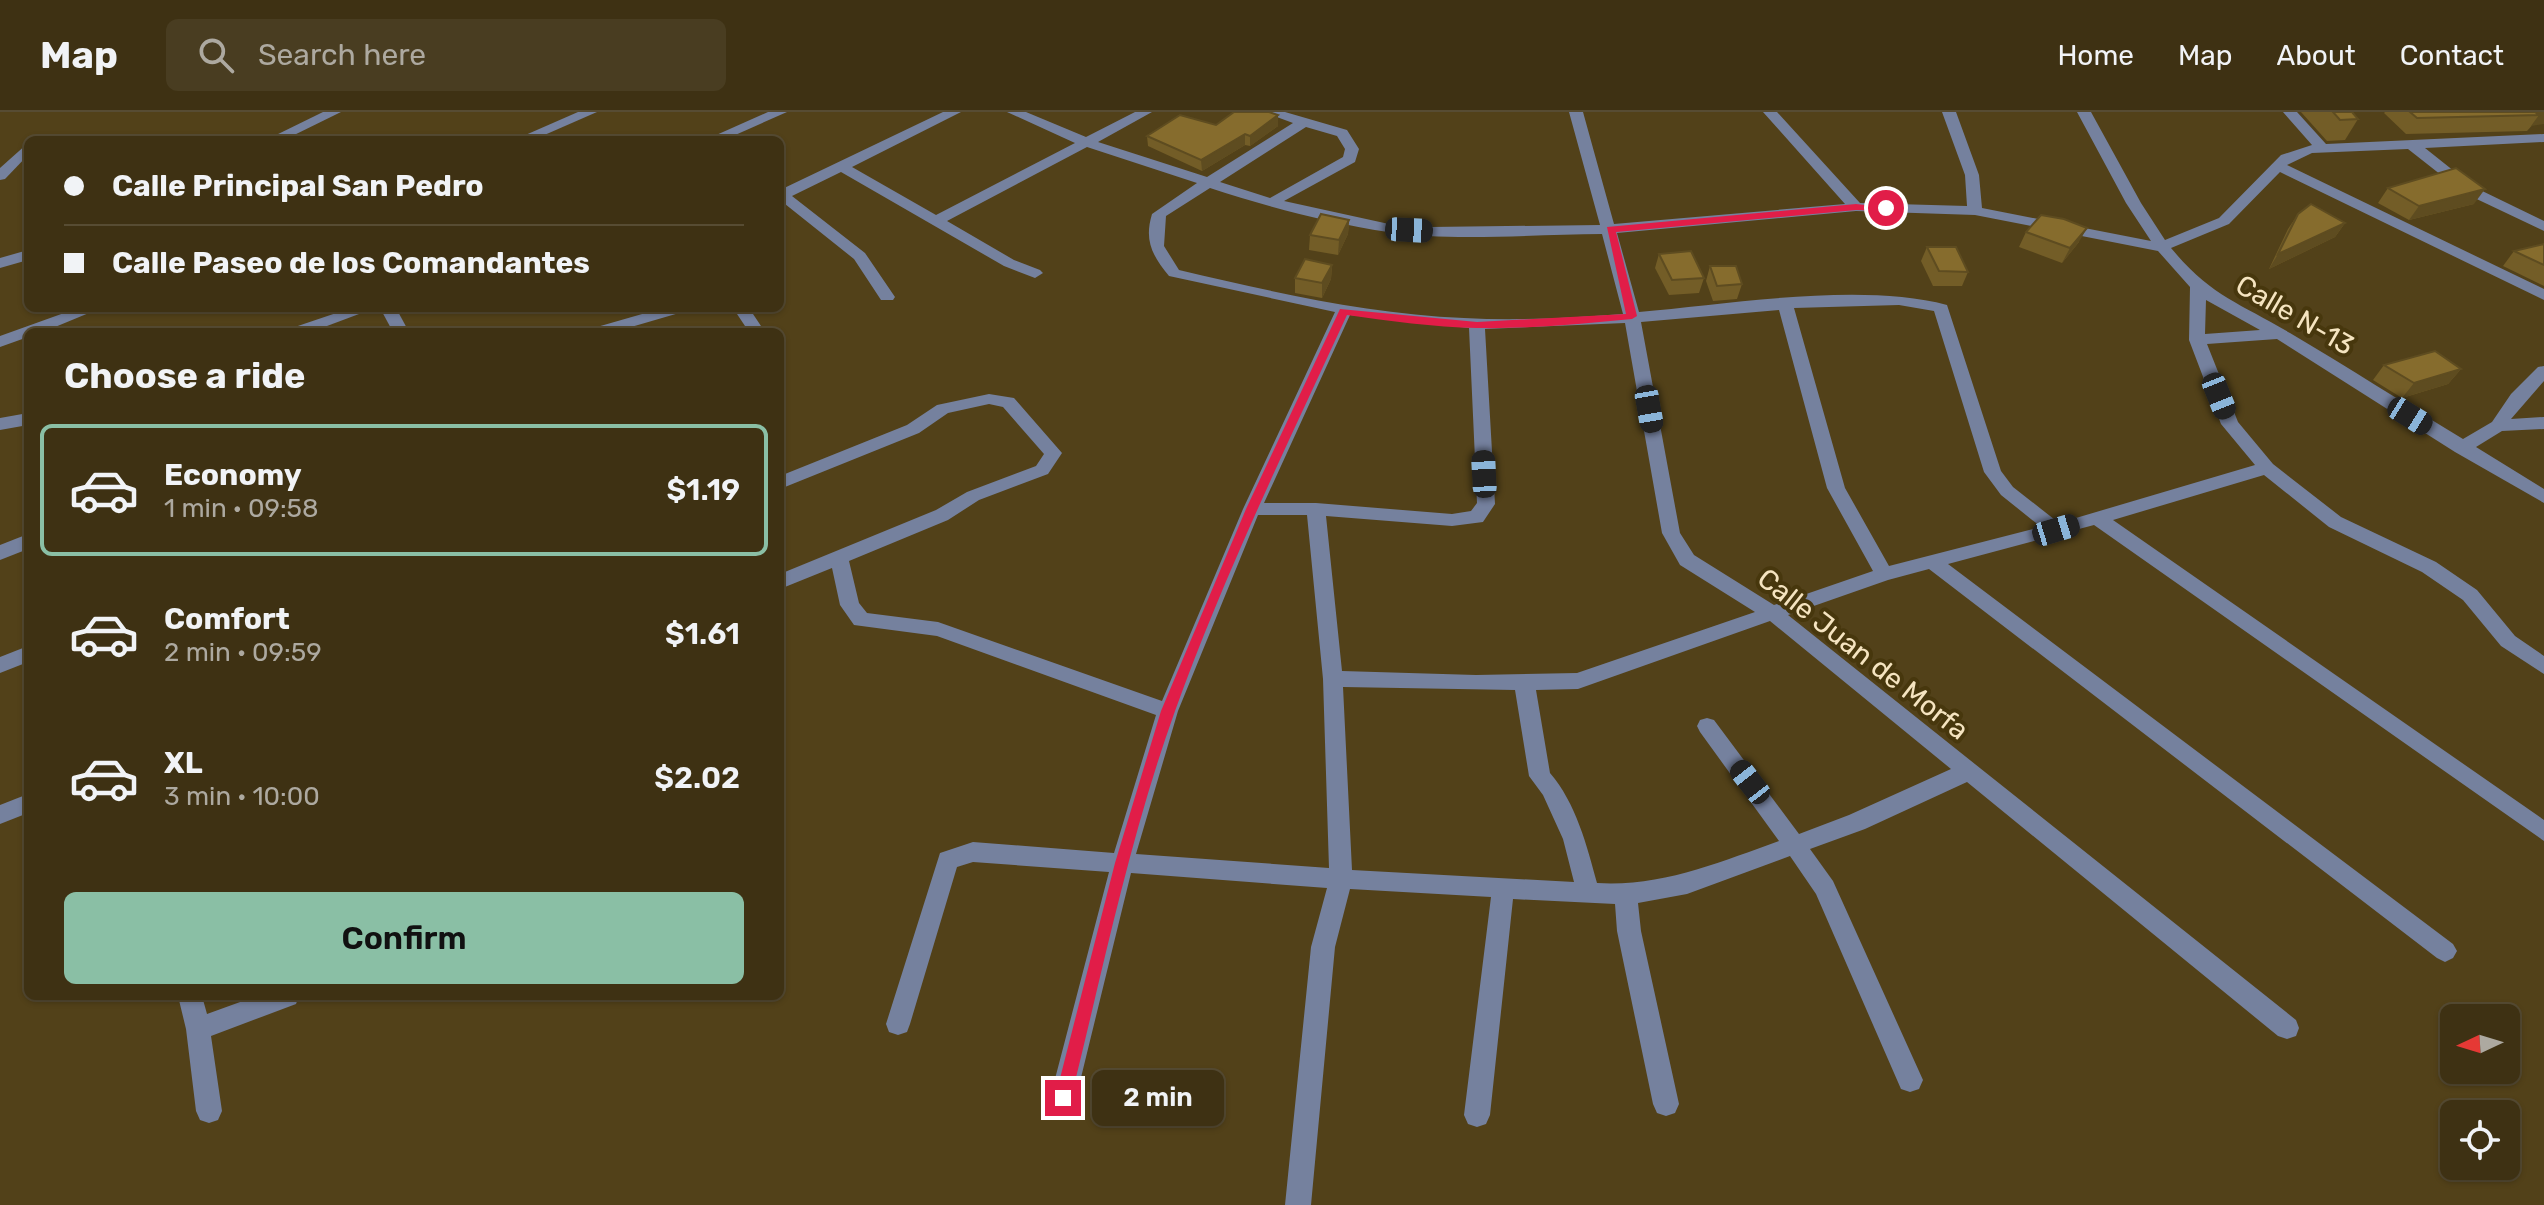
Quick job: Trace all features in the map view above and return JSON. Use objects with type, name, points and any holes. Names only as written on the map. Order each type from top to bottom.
[{"type":"street","points":[[281,136],[334,112]]},
{"type":"street","points":[[531,136],[590,112]]},
{"type":"street","points":[[722,136],[780,112]]},
{"type":"street","points":[[784,194],[954,112]]},
{"type":"street","points":[[1014,112],[1085,142],[1271,203],[1389,228],[1482,231],[1610,229],[1856,207],[1975,211],[2160,247],[2224,221],[2286,158],[2322,148],[2544,138]]},
{"type":"street","points":[[935,221],[1145,112]]},
{"type":"street","points":[[1270,112],[1342,133],[1352,149],[1350,159],[1271,203]]},
{"type":"street","name":"Calle Juan de Morfa","points":[[1576,112],[1632,316],[1671,533],[1687,560],[1774,614],[2287,1028]]},
{"type":"street","points":[[1770,112],[1856,207]]},
{"type":"street","points":[[1949,112],[1972,175],[1975,211]]},
{"type":"street","name":"Calle N-13","points":[[2084,112],[2160,247],[2198,287],[2236,313],[2281,334],[2544,497]]},
{"type":"street","points":[[2290,112],[2322,148]]},
{"type":"street","points":[[1302,123],[1159,214],[1153,232],[1158,252],[1174,273],[1344,311],[1477,325],[1559,323],[1785,304],[1900,300],[1941,308],[1993,472],[2007,491],[2056,530]]},
{"type":"street","points":[[2410,143],[2469,190],[2544,227]]},
{"type":"street","points":[[1,172],[24,151]]},
{"type":"street","points":[[841,166],[1009,263],[1035,273]]},
{"type":"street","points":[[2279,166],[2544,295]]},
{"type":"street","points":[[784,198],[860,256],[887,297]]},
{"type":"street","points":[[0,263],[24,256]]},
{"type":"street","points":[[2198,287],[2197,340],[2230,424],[2267,468],[2335,522],[2429,567],[2470,595],[2508,641],[2544,666]]},
{"type":"street","points":[[1785,304],[1836,488],[1884,574]]},
{"type":"street","points":[[1063,1098],[1122,863],[1168,711],[1252,509],[1344,311]]},
{"type":"street","points":[[38,328],[82,312]]},
{"type":"street","points":[[307,328],[355,312]]},
{"type":"street","points":[[610,328],[666,312]]},
{"type":"street","points":[[1252,509],[1316,509],[1452,520],[1477,517],[1486,504],[1477,325]]},
{"type":"street","points":[[0,342],[24,333]]},
{"type":"street","points":[[2197,340],[2281,334]]},
{"type":"street","points":[[2461,448],[2498,426],[2517,398],[2544,371]]},
{"type":"street","points":[[784,481],[913,429],[943,409],[989,399],[1008,402],[1053,453],[1042,470],[973,496],[942,515],[784,580]]},
{"type":"street","points":[[0,424],[24,420]]},
{"type":"street","points":[[2498,426],[2544,423]]},
{"type":"street","points":[[1333,679],[1578,681],[1884,574],[2056,530],[2267,468]]},
{"type":"street","points":[[1298,1205],[1323,947],[1341,879],[1333,679],[1316,509]]},
{"type":"street","points":[[2097,518],[2544,832]]},
{"type":"street","points":[[0,553],[24,543]]},
{"type":"street","points":[[839,557],[850,605],[861,620],[938,629],[1168,711]]},
{"type":"street","points":[[1931,561],[2445,951]]},
{"type":"street","points":[[0,665],[24,656]]},
{"type":"street","points":[[1524,682],[1540,776],[1551,789],[1574,839],[1589,894]]},
{"type":"street","points":[[1707,726],[1825,888],[1910,1080]]},
{"type":"street","points":[[898,1024],[948,860],[973,852],[1503,890],[1626,895],[1687,884],[1857,822],[1967,772]]},
{"type":"street","points":[[0,815],[24,805]]},
{"type":"street","points":[[1477,1115],[1503,890]]},
{"type":"street","points":[[1626,895],[1629,931],[1666,1104]]},
{"type":"street","points":[[191,1000],[209,1111]]},
{"type":"street","points":[[198,1029],[276,1000]]},
{"type":"building","points":[[1234,112],[1278,115],[1250,136],[1245,134],[1201,160],[1147,136],[1180,115],[1216,125]]},
{"type":"building","points":[[2333,112],[2352,112],[2358,119],[2340,120]]},
{"type":"building","points":[[2410,112],[2535,112],[2539,115],[2417,118]]},
{"type":"building","points":[[2456,168],[2485,189],[2419,206],[2388,188]]},
{"type":"building","points":[[2311,204],[2345,223],[2278,254],[2298,214]]},
{"type":"building","points":[[1321,214],[1349,220],[1339,240],[1310,235]]},
{"type":"building","points":[[2041,215],[2064,219],[2087,228],[2070,248],[2026,232]]},
{"type":"building","points":[[2544,244],[2544,265],[2514,251]]},
{"type":"building","points":[[1927,247],[1956,247],[1968,272],[1939,271]]},
{"type":"building","points":[[1691,251],[1704,278],[1672,280],[1659,254]]},
{"type":"building","points":[[1305,259],[1332,265],[1322,283],[1295,278]]},
{"type":"building","points":[[1710,266],[1736,266],[1742,284],[1717,286]]},
{"type":"building","points":[[2435,351],[2461,369],[2414,383],[2384,365]]},
{"type":"route","points":[[1063,1098],[1122,863],[1168,711],[1252,509],[1344,311],[1477,325],[1559,323],[1632,316],[1610,229],[1856,207],[1886,208]]}]
